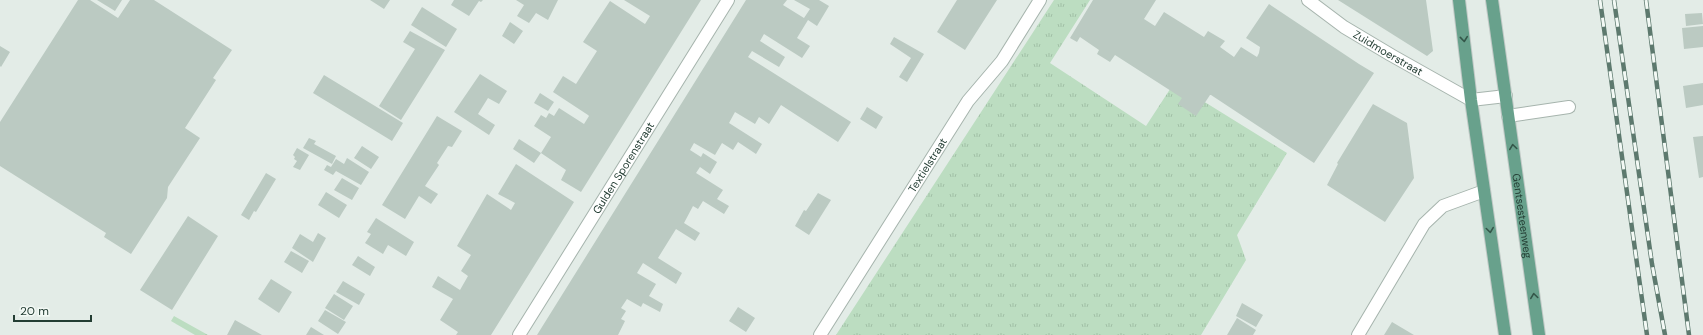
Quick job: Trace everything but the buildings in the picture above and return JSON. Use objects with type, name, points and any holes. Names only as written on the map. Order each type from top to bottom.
[{"type":"main road","points":[[1459,0],[1471,100],[1505,335]]},
{"type":"main road","name":"Gentsesteenweg","points":[[1492,0],[1539,335]]},
{"type":"street","name":"Gulden Sporenstraat","points":[[519,335],[728,0]]},
{"type":"street","name":"Textielstraat","points":[[820,335],[968,101],[1002,61],[1040,0]]},
{"type":"street","name":"Zuidmoerstraat","points":[[1308,0],[1344,27],[1471,100]]},
{"type":"street","points":[[1471,100],[1506,96]]},
{"type":"street","points":[[1508,116],[1569,107]]},
{"type":"street","points":[[1358,335],[1424,224],[1443,206],[1484,191]]},
{"type":"green space","points":[[1054,0],[1090,0],[1050,63],[1146,126],[1174,83],[1287,153],[1237,235],[1246,260],[1201,335],[836,335]]},
{"type":"green space","points":[[174,316],[208,335],[195,335],[171,321]]},
{"type":"railway","points":[[1600,0],[1647,335]]},
{"type":"railway","points":[[1614,0],[1652,264],[1665,335]]},
{"type":"railway","points":[[1646,0],[1689,335]]}]
